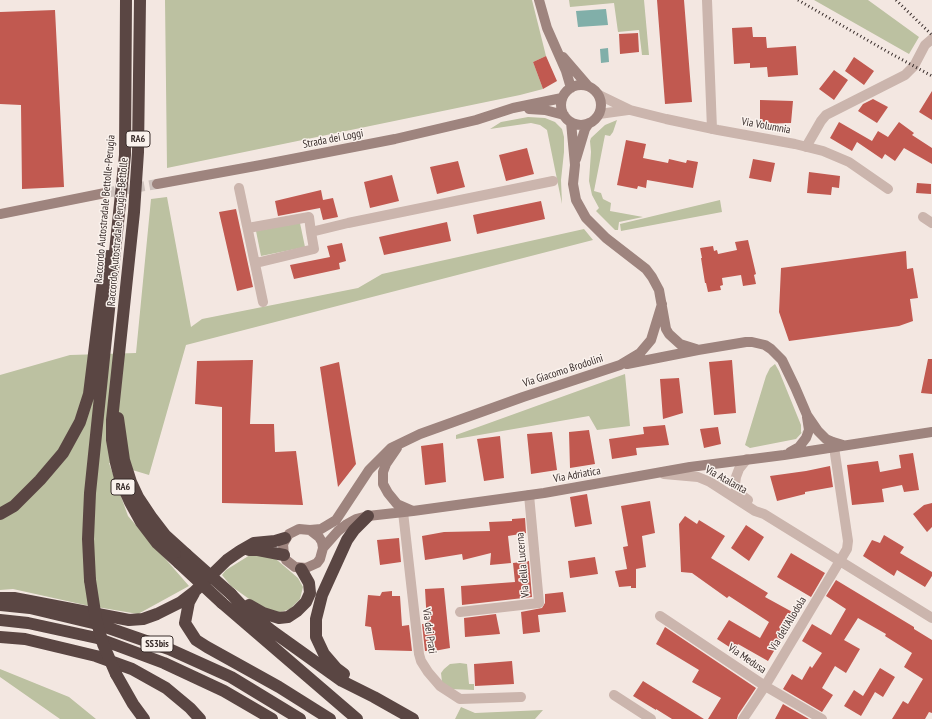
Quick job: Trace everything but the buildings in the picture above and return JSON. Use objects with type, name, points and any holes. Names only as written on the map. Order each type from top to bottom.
[{"type":"highway","name":"Raccordo Autostradale Bettolle-Perugia","points":[[95,395],[119,214],[125,155],[126,0]]},
{"type":"highway","name":"Raccordo Autostradale Perugia-Bettolle","points":[[140,0],[138,152],[132,233],[116,393],[122,447],[131,482],[138,497],[152,518],[182,558]]},
{"type":"highway","points":[[0,514],[14,506],[40,480],[63,453],[95,395]]},
{"type":"highway","points":[[95,395],[88,539],[90,580],[103,644],[116,674],[133,704],[144,719]]},
{"type":"highway","points":[[368,516],[354,530],[347,540],[322,594],[316,619],[316,637],[324,654],[336,668],[374,697],[413,719]]},
{"type":"highway","points":[[0,598],[14,598],[129,620],[143,619],[181,602],[194,592],[227,560],[254,543],[275,541],[286,538]]},
{"type":"highway","points":[[240,551],[258,550],[284,555]]},
{"type":"highway","name":"RA6","points":[[182,558],[231,594],[246,610],[272,632],[342,681],[374,697]]},
{"type":"highway","name":"RA6","points":[[182,558],[222,603],[357,719]]},
{"type":"highway","points":[[231,594],[263,613],[279,618],[288,616],[297,611],[306,602],[310,593],[309,583],[301,568]]},
{"type":"highway","points":[[194,592],[188,602],[185,623],[196,640],[279,687],[330,719]]},
{"type":"highway","name":"SS3bis","points":[[0,605],[30,608],[97,624],[168,648],[231,677],[300,719]]},
{"type":"highway","name":"SS3bis","points":[[0,620],[28,623],[97,638],[170,666],[224,691],[272,719]]},
{"type":"highway","points":[[0,637],[25,639],[96,656],[132,669],[166,688],[190,708],[200,719]]},
{"type":"main road","points":[[539,0],[546,28],[566,71],[571,88]]},
{"type":"main road","points":[[553,44],[588,86]]},
{"type":"main road","points":[[567,119],[580,125],[589,123],[595,119],[599,114],[601,104],[599,95],[594,89],[588,86],[576,85],[566,92],[562,98],[562,110],[567,119],[575,165]]},
{"type":"main road","name":"Strada dei Loggi","points":[[157,184],[395,139],[476,120],[513,108],[562,98]]},
{"type":"main road","name":"Strada dei Loggi","points":[[513,108],[545,110],[567,119]]},
{"type":"main road","points":[[589,123],[585,129],[575,165],[573,184],[576,200],[586,218],[606,238],[646,269],[652,277],[658,290],[662,304]]},
{"type":"main road","points":[[0,214],[105,193]]},
{"type":"main road","name":"Via Adriatica","points":[[662,304],[666,330],[669,334],[680,344],[698,350]]},
{"type":"main road","name":"Via Giacomo Brodolini","points":[[310,530],[321,529],[336,520],[369,470],[384,453],[391,448],[420,434],[523,397],[620,365],[640,353],[651,340],[662,304]]},
{"type":"main road","name":"Via Adriatica","points":[[620,365],[746,342],[759,343],[771,349],[782,360],[807,415],[818,431],[826,439],[847,445]]},
{"type":"main road","points":[[784,455],[799,447],[806,438],[809,430],[807,415]]},
{"type":"main road","name":"Via Adriatica","points":[[323,548],[338,531],[356,519],[368,516],[408,512],[529,495],[649,474],[932,432]]},
{"type":"main road","points":[[401,443],[386,464],[383,472],[383,484],[397,504],[408,512]]},
{"type":"main road","points":[[299,529],[310,530],[319,537],[323,548],[320,559],[317,563],[306,568],[301,568],[290,564],[284,555],[283,544],[286,538],[289,534],[299,529]]},
{"type":"street","points":[[707,0],[712,129]]},
{"type":"street","points":[[806,146],[826,115],[905,75],[914,66],[928,42]]},
{"type":"street","name":"Via Volumnia","points":[[599,95],[630,110],[712,129],[806,146],[823,151],[849,162],[888,189]]},
{"type":"street","name":"Via Volumnia","points":[[599,114],[630,110]]},
{"type":"street","points":[[311,232],[553,181]]},
{"type":"street","points":[[239,188],[264,302]]},
{"type":"street","points":[[248,228],[309,217],[314,249],[256,263]]},
{"type":"street","points":[[923,217],[932,223]]},
{"type":"street","points":[[834,447],[848,541],[847,549],[840,562]]},
{"type":"street","name":"Via Atalanta","points":[[747,459],[739,469],[736,477],[736,489],[740,494],[757,506],[764,514]]},
{"type":"street","name":"Via Atalanta","points":[[649,474],[672,474],[698,477],[710,482],[755,511],[764,514],[932,618]]},
{"type":"street","name":"Via della Lucerna","points":[[460,612],[539,603],[529,495]]},
{"type":"street","name":"Via dei Prati","points":[[408,512],[419,654],[421,662],[440,686],[460,699],[521,697]]},
{"type":"street","name":"Via dell'Allodola","points":[[743,719],[765,686],[840,562]]},
{"type":"street","name":"Via Medusa","points":[[660,616],[765,686],[822,719]]},
{"type":"street","points":[[614,695],[651,719]]},
{"type":"green space","points":[[165,0],[532,0],[546,56],[533,62],[543,89],[167,168]]},
{"type":"green space","points":[[569,0],[644,0],[649,55],[642,55],[639,30],[618,32],[614,3],[570,7]]},
{"type":"green space","points":[[814,0],[868,0],[919,37],[909,54]]},
{"type":"green space","points":[[528,117],[545,118],[555,122],[562,129],[564,137],[564,152],[561,180],[562,204],[547,130],[540,125],[531,123],[490,129],[501,122]]},
{"type":"green space","points":[[617,120],[610,136],[605,135],[594,191],[601,193],[603,199],[611,203],[610,211],[643,217],[619,222],[618,230],[615,230],[596,211],[599,208],[592,195],[589,181],[591,138],[605,125]]},
{"type":"green space","points":[[167,197],[191,327],[202,319],[358,288],[382,274],[584,229],[593,240],[186,345],[149,475],[109,463],[128,516],[189,586],[138,614],[85,605],[13,589],[0,590],[0,375],[70,355],[136,353],[151,199]]},
{"type":"green space","points":[[720,200],[722,212],[621,231],[620,224]]},
{"type":"green space","points":[[300,223],[305,247],[261,256],[256,231]]},
{"type":"green space","points":[[775,364],[801,425],[801,433],[807,427],[796,439],[750,448],[745,445],[766,376],[770,368]]},
{"type":"green space","points":[[625,374],[630,426],[597,430],[589,416],[456,439],[456,435]]},
{"type":"green space","points":[[270,554],[298,578],[303,587],[300,599],[290,609],[278,613],[263,609],[231,586],[222,575],[226,570],[250,555]]},
{"type":"green space","points":[[450,664],[467,664],[469,684],[474,684],[474,690],[450,689],[442,682],[441,673],[444,669]]},
{"type":"green space","points":[[0,669],[69,697],[96,719],[60,719],[0,677]]},
{"type":"green space","points":[[461,707],[475,713],[543,710],[535,719],[455,719]]},
{"type":"water","points":[[606,9],[608,25],[578,27],[576,11]]},
{"type":"water","points":[[608,48],[609,62],[601,63],[600,49]]},
{"type":"tunnel","points":[[105,193],[157,184]]},
{"type":"railway","points":[[798,0],[932,76]]},
{"type":"railway","points":[[896,0],[932,35]]}]
